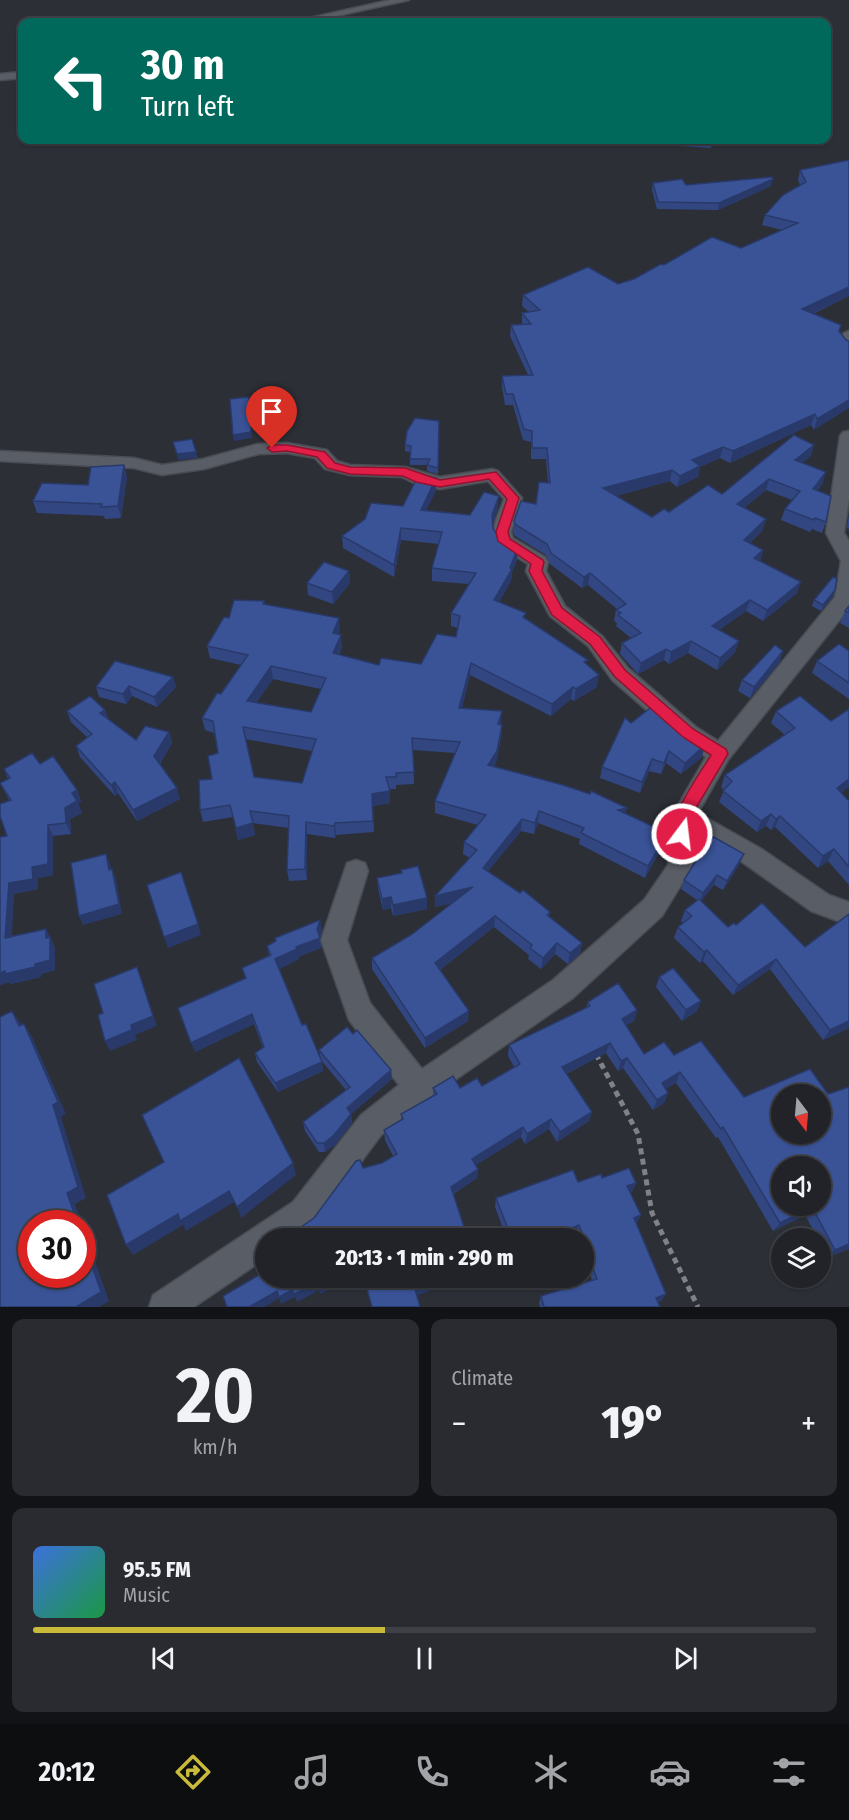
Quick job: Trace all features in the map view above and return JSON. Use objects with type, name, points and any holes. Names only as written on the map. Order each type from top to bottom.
[{"type":"street","points":[[316,18],[404,0]]},
{"type":"street","points":[[0,77],[18,75]]},
{"type":"street","points":[[849,336],[845,340],[849,346]]},
{"type":"street","points":[[849,436],[835,533],[849,559]]},
{"type":"street","points":[[0,456],[134,463],[162,470],[204,464],[258,449],[287,448],[321,454],[331,465],[350,470],[405,472],[420,479],[440,483],[492,475],[513,498],[502,532],[504,541],[538,562],[536,571],[557,611],[595,641],[620,674],[688,733],[720,754]]},
{"type":"street","points":[[165,1307],[304,1213],[371,1125],[419,1088],[563,989],[653,908],[680,867],[682,817],[720,754],[844,599],[849,564]]},
{"type":"street","points":[[682,817],[752,855],[820,903],[849,914]]},
{"type":"street","points":[[356,871],[334,940],[359,1011],[419,1088]]},
{"type":"path","points":[[595,1051],[638,1134],[652,1213],[698,1307]]},
{"type":"building","points":[[849,160],[849,287],[802,309],[841,325],[839,331],[849,341],[849,400],[817,419],[815,414],[733,451],[723,447],[692,460],[700,466],[680,476],[672,470],[603,488],[652,517],[664,509],[669,512],[708,485],[722,494],[794,435],[814,445],[795,460],[826,472],[813,489],[831,496],[826,522],[785,509],[800,491],[769,479],[737,504],[766,519],[744,540],[763,550],[754,558],[801,582],[767,610],[750,600],[712,626],[739,641],[720,658],[691,641],[671,652],[666,649],[641,663],[622,643],[641,633],[618,615],[621,613],[616,610],[626,604],[590,573],[584,577],[551,553],[547,544],[516,525],[514,521],[521,501],[536,504],[539,482],[550,483],[547,448],[532,448],[532,431],[524,429],[513,394],[506,394],[502,376],[533,375],[511,325],[531,324],[522,313],[540,310],[523,295],[588,267],[618,284],[634,279],[661,264],[664,265],[712,237],[741,248],[798,223],[765,215],[783,195],[806,182],[800,170]]},
{"type":"building","points":[[772,177],[773,179],[719,203],[658,202],[653,183],[682,179],[686,185]]},
{"type":"building","points":[[249,397],[251,432],[233,435],[230,399]]},
{"type":"building","points":[[415,418],[439,421],[438,468],[427,465],[430,459],[410,459],[411,446],[405,445],[407,431]]},
{"type":"building","points":[[192,439],[196,452],[177,454],[173,442]]},
{"type":"building","points":[[124,465],[118,506],[101,507],[102,504],[33,501],[42,483],[88,485],[91,467]]},
{"type":"building","points":[[419,474],[436,478],[421,510],[470,515],[484,492],[499,496],[492,515],[493,528],[497,535],[518,547],[510,568],[512,569],[494,600],[526,613],[523,617],[588,660],[584,662],[599,675],[576,689],[573,687],[552,704],[471,663],[459,708],[502,711],[498,724],[502,725],[497,751],[488,765],[590,794],[591,791],[627,808],[618,810],[667,833],[648,866],[581,833],[584,828],[539,811],[535,823],[522,819],[483,868],[520,893],[523,890],[550,912],[547,915],[582,943],[570,953],[557,943],[543,958],[530,948],[532,945],[495,916],[435,963],[469,1011],[425,1038],[372,958],[411,935],[473,887],[435,896],[477,850],[464,842],[486,815],[435,801],[460,742],[412,738],[414,772],[396,773],[396,777],[386,777],[390,791],[372,794],[373,821],[335,823],[334,826],[306,822],[305,869],[287,870],[289,816],[250,811],[253,823],[236,828],[230,805],[200,810],[199,780],[212,779],[208,756],[218,753],[213,721],[202,718],[217,693],[221,694],[248,655],[207,646],[224,617],[229,618],[234,600],[264,601],[263,604],[339,618],[333,633],[341,635],[333,653],[379,665],[381,658],[421,664],[437,634],[456,637],[460,616],[451,613],[476,573],[432,568],[442,532],[401,528],[394,565],[342,536],[365,519],[371,503],[403,506]],"holes":[[[271,666],[326,678],[311,712],[247,701]],[[243,727],[316,739],[302,783],[254,777]]]},
{"type":"building","points":[[324,562],[349,571],[332,592],[307,583]]},
{"type":"building","points":[[833,577],[837,579],[835,590],[823,605],[814,600]]},
{"type":"building","points":[[839,644],[849,651],[849,683],[817,661]]},
{"type":"building","points":[[775,645],[783,651],[754,687],[742,680]]},
{"type":"building","points":[[115,661],[173,677],[154,697],[129,686],[123,694],[96,687]]},
{"type":"building","points":[[90,696],[105,710],[100,713],[136,740],[145,726],[169,732],[154,756],[177,788],[133,810],[115,782],[111,785],[76,746],[92,734],[67,711]]},
{"type":"building","points":[[800,696],[831,721],[849,709],[849,779],[837,788],[849,801],[849,867],[834,849],[823,856],[780,816],[776,819],[771,814],[761,821],[723,791],[732,781],[725,775],[795,728],[776,711]]},
{"type":"building","points":[[654,705],[705,745],[685,763],[669,751],[664,763],[652,759],[642,782],[602,767],[625,718],[631,723]]},
{"type":"building","points":[[32,753],[40,764],[53,756],[77,790],[72,793],[77,801],[65,808],[66,823],[48,825],[48,864],[32,867],[33,879],[9,883],[5,938],[46,929],[46,938],[50,937],[50,960],[35,964],[35,967],[5,974],[5,971],[0,973],[0,837],[7,836],[0,816],[0,804],[11,800],[0,783],[10,778],[4,769]]},
{"type":"building","points":[[701,830],[744,854],[727,881],[717,875],[703,893],[684,880],[707,843],[699,838]]},
{"type":"building","points":[[106,854],[109,870],[112,869],[119,904],[79,916],[71,863]]},
{"type":"building","points":[[418,866],[427,898],[393,905],[391,897],[382,899],[377,878],[402,873],[401,870]]},
{"type":"building","points":[[181,872],[198,924],[164,937],[147,885]]},
{"type":"building","points":[[699,899],[728,927],[734,923],[736,925],[762,903],[805,947],[849,914],[849,1021],[830,1030],[776,959],[738,985],[707,950],[704,952],[678,927],[692,916],[685,910]]},
{"type":"building","points":[[320,920],[317,929],[320,938],[296,947],[297,949],[275,959],[302,1025],[306,1024],[322,1062],[275,1083],[255,1053],[264,1047],[252,1014],[191,1043],[178,1008],[246,978],[242,968],[271,955],[267,946],[276,941],[275,938]]},
{"type":"building","points":[[137,967],[153,1016],[131,1025],[132,1030],[105,1041],[98,1015],[103,1013],[94,984]]},
{"type":"building","points":[[673,968],[701,1001],[686,1010],[659,977]]},
{"type":"building","points":[[618,983],[637,1010],[622,1019],[644,1054],[664,1042],[674,1055],[701,1041],[744,1097],[771,1086],[771,1144],[831,1144],[831,1093],[849,1087],[849,1244],[835,1250],[831,1243],[831,1228],[823,1228],[817,1216],[831,1216],[831,1156],[771,1156],[771,1208],[723,1127],[721,1129],[680,1072],[662,1083],[668,1093],[657,1100],[627,1058],[621,1061],[610,1043],[562,1067],[592,1112],[560,1132],[551,1119],[527,1134],[523,1127],[472,1159],[478,1169],[451,1187],[464,1228],[299,1228],[314,1218],[356,1161],[360,1160],[363,1168],[382,1163],[397,1154],[384,1130],[403,1119],[401,1114],[437,1094],[433,1088],[453,1076],[460,1088],[477,1078],[482,1086],[520,1064],[509,1045],[590,1006],[588,1002]]},
{"type":"building","points":[[12,1011],[19,1026],[24,1024],[58,1102],[53,1105],[78,1187],[67,1193],[73,1210],[18,1210],[18,1288],[96,1288],[96,1278],[101,1292],[76,1307],[0,1307],[0,1017]]},
{"type":"building","points":[[347,1027],[353,1034],[357,1030],[391,1070],[347,1108],[351,1114],[333,1136],[324,1143],[317,1143],[303,1122],[350,1087],[319,1050]]},
{"type":"building","points":[[239,1058],[293,1163],[237,1207],[229,1191],[180,1221],[178,1214],[126,1245],[107,1195],[164,1162],[142,1115]]},
{"type":"building","points":[[810,1069],[821,1084],[775,1084]]},
{"type":"building","points":[[629,1168],[636,1183],[627,1186],[641,1215],[634,1218],[666,1294],[656,1298],[660,1307],[544,1307],[541,1296],[567,1288],[594,1288],[594,1280],[597,1279],[594,1271],[594,1228],[580,1228],[579,1225],[572,1228],[508,1228],[496,1198],[573,1170],[578,1182],[601,1174],[602,1178]]},
{"type":"building","points":[[776,1216],[794,1216],[780,1223]]},
{"type":"building","points":[[255,1277],[255,1288],[307,1288],[294,1294],[292,1290],[279,1297],[277,1291],[249,1307],[227,1307],[223,1296]]},
{"type":"building","points":[[367,1288],[418,1288],[415,1289],[420,1307],[372,1307]]},
{"type":"route","points":[[272,448],[287,448],[321,454],[331,465],[350,470],[405,472],[420,479],[440,483],[492,475],[513,498],[502,532],[504,541],[538,562],[536,571],[557,611],[595,641],[620,674],[688,733],[720,754],[682,817],[682,834]]}]
